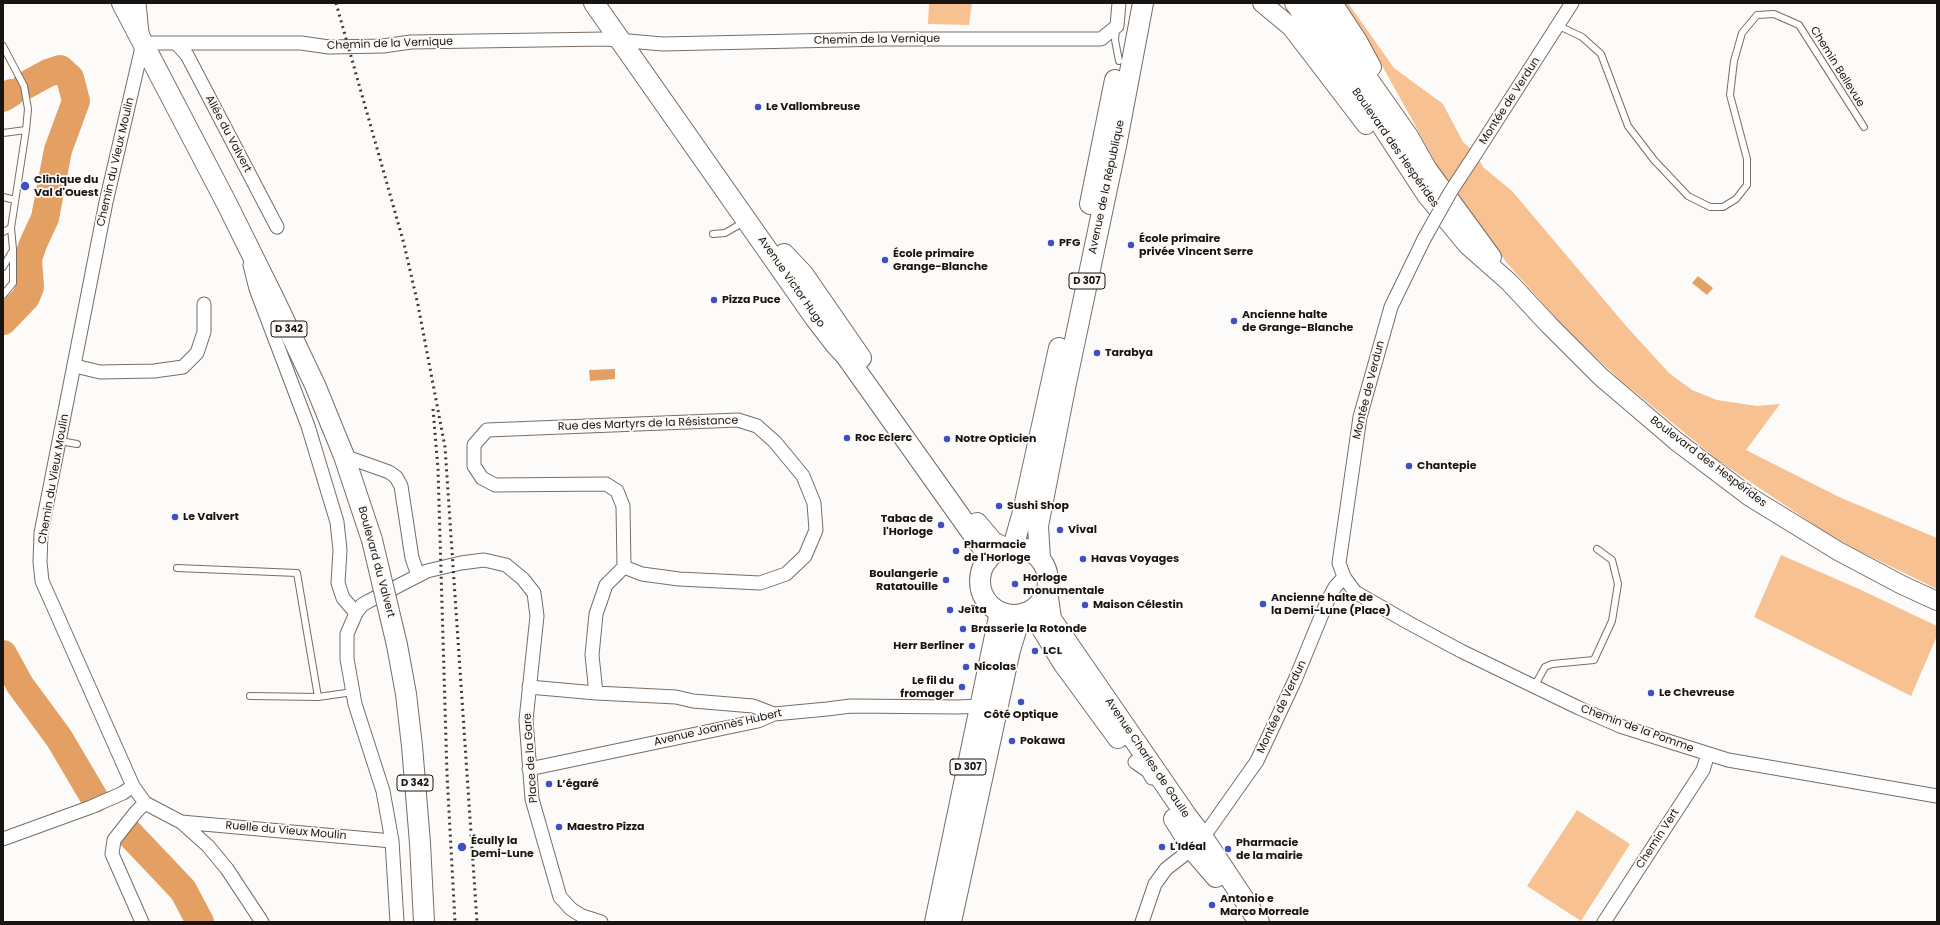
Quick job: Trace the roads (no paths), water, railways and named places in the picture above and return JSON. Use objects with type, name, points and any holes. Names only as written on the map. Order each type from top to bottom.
[{"type":"main road","name":"D 342","points":[[122,3],[143,42]]},
{"type":"main road","name":"Avenue Victor Hugo","points":[[594,3],[815,318],[846,356],[982,547],[987,560]]},
{"type":"main road","name":"Avenue Victor Hugo","points":[[607,3],[620,40],[780,249],[803,274],[982,530],[993,542],[1009,548]]},
{"type":"main road","name":"Avenue de la République","points":[[1009,548],[1023,512],[1074,282],[1119,61],[1129,3]]},
{"type":"main road","name":"Avenue de la République","points":[[1040,559],[1038,526],[1066,382],[1116,146],[1143,3]]},
{"type":"main road","points":[[1262,3],[1290,27],[1378,140],[1426,195]]},
{"type":"main road","name":"Boulevard des Hespérides","points":[[1294,3],[1381,126],[1426,195],[1467,244],[1509,282],[1549,326],[1601,377],[1676,442],[1750,497],[1838,551],[1902,585],[1937,601]]},
{"type":"main road","name":"Boulevard des Hespérides","points":[[1313,3],[1340,38],[1409,136],[1427,168],[1509,282]]},
{"type":"main road","points":[[1333,3],[1358,41],[1409,136]]},
{"type":"main road","name":"Boulevard du Valvert","points":[[143,42],[227,204],[315,385],[344,456],[372,540],[397,645],[406,694],[420,843],[424,922]]},
{"type":"main road","points":[[1009,548],[1028,550],[1040,559],[1046,568],[1048,579],[1047,590],[1042,600],[1035,608],[1024,613],[1008,614],[1000,612],[986,599],[980,580],[987,560],[992,555],[1009,548]]},
{"type":"main road","name":"Avenue Charles de Gaulle","points":[[1047,590],[1051,619],[1186,815],[1197,841],[1248,922]]},
{"type":"main road","name":"D 307","points":[[935,922],[982,706],[1000,612]]},
{"type":"main road","name":"Avenue Charles de Gaulle","points":[[1024,613],[1038,622],[1063,663],[1135,762],[1259,922]]},
{"type":"main road","name":"D 307","points":[[951,922],[1010,650],[1024,613]]},
{"type":"street","points":[[139,3],[143,42]]},
{"type":"street","name":"Avenue de la République","points":[[1117,26],[1119,3]]},
{"type":"street","name":"Montée de Verdun","points":[[1142,922],[1155,884],[1170,866],[1197,841],[1257,761],[1295,680],[1325,607],[1335,588],[1344,577],[1339,563],[1340,552],[1360,417],[1392,307],[1424,239],[1451,191],[1559,26],[1572,3]]},
{"type":"street","name":"Chemin de la Vernique","points":[[143,42],[301,43],[329,47],[383,46],[411,42],[620,40],[663,44],[884,39],[1101,39],[1117,26]]},
{"type":"street","name":"Chemin du Vieux Moulin","points":[[143,42],[106,202],[42,532],[40,562],[42,580],[128,790],[141,807],[181,822],[208,846],[227,869],[262,922]]},
{"type":"street","name":"Allée du Valvert","points":[[176,43],[187,56],[278,227]]},
{"type":"street","points":[[241,232],[256,289],[308,426],[337,522],[340,550],[338,583],[343,598],[356,613],[347,634],[347,659],[355,704],[383,791],[392,841],[397,922]]},
{"type":"street","points":[[75,366],[100,372],[154,371],[183,367],[197,353],[204,332],[204,304]]},
{"type":"street","name":"Rue des Martyrs de la Résistance","points":[[738,420],[757,426],[775,442],[803,476],[814,503],[816,530],[805,556],[786,574],[760,583],[679,579],[642,574],[624,567],[623,506],[617,491],[606,484],[495,485],[482,478],[474,466],[474,445],[487,430],[738,420]]},
{"type":"street","points":[[344,456],[389,472],[396,478],[401,486],[412,558],[418,575]]},
{"type":"street","name":"Place de la Gare","points":[[356,613],[362,605],[418,575],[461,563],[484,560],[506,565],[523,579],[534,593],[537,616],[526,720],[532,799],[560,897],[577,912],[601,922]]},
{"type":"street","points":[[596,693],[592,655],[596,614],[606,585],[624,567]]},
{"type":"street","name":"Chemin de la Pomme","points":[[1344,577],[1356,592],[1409,623],[1534,687],[1620,726],[1728,760],[1937,796]]},
{"type":"street","points":[[529,686],[596,693],[676,697],[693,701],[753,706],[774,714]]},
{"type":"street","name":"Avenue Joannès Hubert","points":[[529,768],[758,721],[774,714],[827,710],[851,706],[958,708],[982,706]]},
{"type":"street","name":"Chemin Vert","points":[[1604,922],[1702,770],[1708,754]]},
{"type":"street","points":[[3,839],[91,807],[128,790]]},
{"type":"street","points":[[141,807],[114,840],[112,854],[142,922]]},
{"type":"street","name":"Ruelle du Vieux Moulin","points":[[181,822],[392,841]]},
{"type":"lane","name":"Chemin Bellevue","points":[[1559,26],[1582,37],[1601,54],[1628,126],[1654,160],[1688,196],[1710,207],[1723,207],[1736,199],[1747,185],[1747,159],[1730,95],[1734,61],[1742,33],[1757,15],[1774,14],[1799,25],[1864,127]]},
{"type":"lane","name":"Avenue de la République","points":[[1117,26],[1115,40],[1119,61]]},
{"type":"lane","points":[[3,46],[24,86],[28,109],[11,228],[13,248],[13,283],[3,295]]},
{"type":"lane","points":[[3,133],[26,130]]},
{"type":"lane","points":[[3,197],[15,200]]},
{"type":"lane","points":[[713,234],[725,233],[747,220]]},
{"type":"lane","points":[[3,232],[11,228]]},
{"type":"lane","points":[[3,267],[13,248]]},
{"type":"lane","points":[[60,441],[77,444]]},
{"type":"lane","points":[[1534,687],[1545,667],[1552,664],[1594,660],[1612,621],[1618,584],[1612,560],[1597,549]]},
{"type":"lane","points":[[177,568],[297,571],[318,697]]},
{"type":"lane","points":[[250,696],[318,697],[353,692]]},
{"type":"waterway","points":[[3,321],[26,297],[30,287],[28,259],[45,218],[58,150],[76,101],[70,78],[60,69],[48,73],[26,85]]},
{"type":"waterway","points":[[3,98],[11,93]]},
{"type":"waterway","points":[[3,654],[20,685],[59,738],[95,799]]},
{"type":"waterway","points":[[129,833],[183,890],[200,922]]},
{"type":"railway","points":[[336,3],[404,244],[418,305],[445,447],[477,922]]},
{"type":"railway","points":[[433,409],[438,469],[447,774],[455,922]]},
{"type":"place","name":"Le Vallombreuse","points":[[758,107]]},
{"type":"place","name":"Clinique du Val d'Ouest","points":[[25,186]]},
{"type":"place","name":"PFG","points":[[1051,243]]},
{"type":"place","name":"École primaire privée Vincent Serre","points":[[1131,245]]},
{"type":"place","name":"École primaire Grange-Blanche","points":[[885,260]]},
{"type":"place","name":"Pizza Puce","points":[[714,300]]},
{"type":"place","name":"Ancienne halte de Grange-Blanche","points":[[1234,321]]},
{"type":"place","name":"Tarabya","points":[[1097,353]]},
{"type":"place","name":"Roc Eclerc","points":[[847,438]]},
{"type":"place","name":"Notre Opticien","points":[[947,439]]},
{"type":"place","name":"Chantepie","points":[[1409,466]]},
{"type":"place","name":"Sushi Shop","points":[[999,506]]},
{"type":"place","name":"Le Valvert","points":[[175,517]]},
{"type":"place","name":"Tabac de l'Horloge","points":[[941,525]]},
{"type":"place","name":"Vival","points":[[1060,530]]},
{"type":"place","name":"Pharmacie de l'Horloge","points":[[956,551]]},
{"type":"place","name":"Havas Voyages","points":[[1083,559]]},
{"type":"place","name":"Boulangerie Ratatouille","points":[[946,580]]},
{"type":"place","name":"Horloge monumentale","points":[[1015,584]]},
{"type":"place","name":"Ancienne halte de la Demi-Lune (Place)","points":[[1263,604]]},
{"type":"place","name":"Maison Célestin","points":[[1085,605]]},
{"type":"place","name":"Jeïta","points":[[950,610]]},
{"type":"place","name":"Brasserie la Rotonde","points":[[963,629]]},
{"type":"place","name":"Herr Berliner","points":[[972,646]]},
{"type":"place","name":"LCL","points":[[1035,651]]},
{"type":"place","name":"Nicolas","points":[[966,667]]},
{"type":"place","name":"Le fil du fromager","points":[[962,687]]},
{"type":"place","name":"Le Chevreuse","points":[[1651,693]]},
{"type":"place","name":"Côté Optique","points":[[1021,702]]},
{"type":"place","name":"Pokawa","points":[[1012,741]]},
{"type":"place","name":"L’égaré","points":[[549,784]]},
{"type":"place","name":"Maestro Pizza","points":[[559,827]]},
{"type":"place","name":"Écully la Demi-Lune","points":[[462,847]]},
{"type":"place","name":"L'Idéal","points":[[1162,847]]},
{"type":"place","name":"Pharmacie de la mairie","points":[[1228,849]]},
{"type":"place","name":"Antonio e Marco Morreale","points":[[1212,905]]}]
